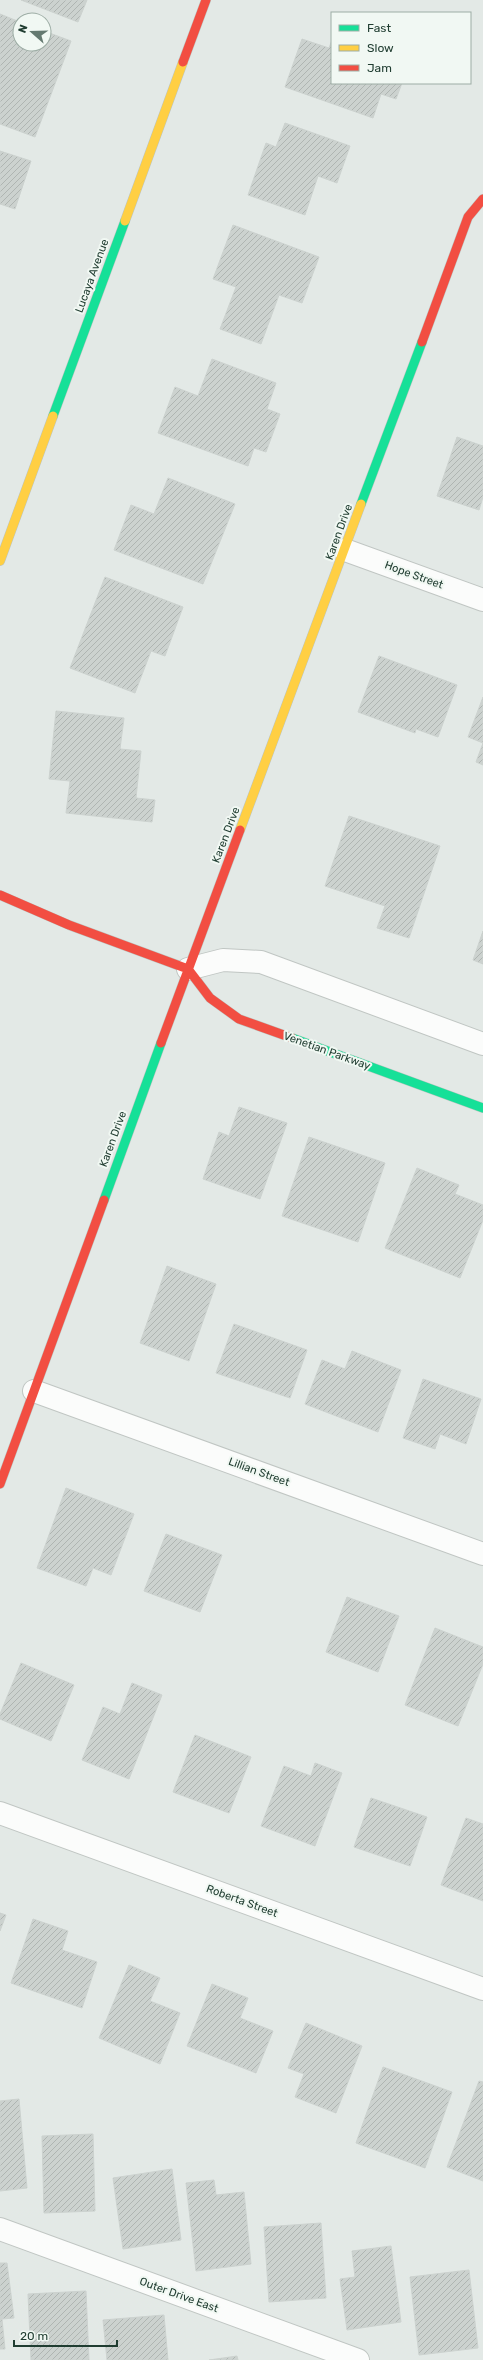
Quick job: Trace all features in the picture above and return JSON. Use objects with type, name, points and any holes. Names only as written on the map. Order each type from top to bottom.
[{"type":"street","name":"Lucaya Avenue","points":[[0,560],[206,0]]},
{"type":"street","name":"Karen Drive","points":[[0,1484],[188,969],[468,217],[483,199]]},
{"type":"street","name":"Hope Street","points":[[345,550],[483,600]]},
{"type":"street","points":[[0,895],[69,925],[188,969],[223,960],[260,962],[483,1044]]},
{"type":"street","name":"Venetian Parkway","points":[[188,969],[210,998],[239,1019],[483,1108]]},
{"type":"street","name":"Lillian Street","points":[[34,1391],[483,1554]]},
{"type":"street","name":"Roberta Street","points":[[0,1814],[483,1990]]},
{"type":"street","name":"Outer Drive East","points":[[0,2229],[358,2360]]},
{"type":"building","points":[[21,0],[87,0],[78,22]]},
{"type":"building","points":[[0,14],[12,19],[12,52],[52,52],[52,34],[71,41],[35,137],[0,124]]},
{"type":"building","points":[[302,39],[329,48],[331,43],[331,84],[402,84],[396,99],[381,94],[373,118],[285,87]]},
{"type":"building","points":[[285,123],[350,146],[337,183],[318,176],[305,215],[248,195],[266,143],[276,147]]},
{"type":"building","points":[[0,151],[31,161],[15,209],[0,204]]},
{"type":"building","points":[[233,225],[319,257],[302,303],[279,295],[261,344],[220,329],[236,287],[213,279]]},
{"type":"building","points":[[212,359],[276,383],[267,409],[280,414],[266,452],[254,448],[248,466],[158,433],[175,387],[198,396]]},
{"type":"building","points":[[457,437],[483,446],[483,497],[479,510],[437,496]]},
{"type":"building","points":[[168,478],[235,504],[203,584],[114,550],[131,505],[154,514]]},
{"type":"building","points":[[105,577],[183,607],[165,656],[151,651],[135,693],[70,668]]},
{"type":"building","points":[[379,656],[457,685],[438,737],[416,729],[415,733],[358,712]]},
{"type":"building","points":[[483,697],[483,743],[468,737]]},
{"type":"building","points":[[56,711],[124,718],[120,749],[141,751],[136,798],[155,800],[152,822],[66,813],[70,781],[49,779]]},
{"type":"building","points":[[483,743],[483,765],[476,762]]},
{"type":"building","points":[[349,816],[440,846],[409,938],[377,928],[385,906],[325,886]]},
{"type":"building","points":[[483,931],[483,964],[473,960]]},
{"type":"building","points":[[239,1107],[287,1123],[260,1199],[203,1179],[219,1132],[229,1136]]},
{"type":"building","points":[[309,1137],[385,1163],[358,1242],[282,1216]]},
{"type":"building","points":[[417,1168],[459,1185],[455,1194],[483,1205],[483,1220],[460,1278],[385,1248]]},
{"type":"building","points":[[167,1266],[216,1284],[189,1361],[140,1343]]},
{"type":"building","points":[[234,1324],[307,1350],[290,1398],[216,1373]]},
{"type":"building","points":[[352,1351],[401,1370],[378,1432],[305,1404],[322,1360],[345,1369]]},
{"type":"building","points":[[423,1379],[481,1399],[466,1444],[440,1434],[435,1449],[403,1438]]},
{"type":"building","points":[[66,1488],[134,1514],[111,1575],[93,1568],[86,1586],[37,1568]]},
{"type":"building","points":[[166,1534],[222,1555],[200,1612],[144,1591]]},
{"type":"building","points":[[347,1597],[399,1616],[378,1672],[326,1652]]},
{"type":"building","points":[[435,1628],[483,1647],[483,1664],[458,1726],[405,1705]]},
{"type":"building","points":[[21,1663],[74,1685],[51,1741],[0,1719],[0,1714]]},
{"type":"building","points":[[132,1683],[162,1695],[129,1779],[82,1760],[103,1707],[120,1714]]},
{"type":"building","points":[[195,1735],[251,1757],[229,1813],[173,1792]]},
{"type":"building","points":[[315,1763],[342,1773],[315,1846],[261,1826],[284,1766],[311,1776]]},
{"type":"building","points":[[371,1798],[427,1817],[410,1866],[354,1847]]},
{"type":"building","points":[[466,1818],[483,1824],[483,1901],[441,1885]]},
{"type":"building","points":[[0,1913],[6,1915],[0,1931]]},
{"type":"building","points":[[33,1919],[68,1931],[62,1950],[97,1962],[82,2008],[11,1983]]},
{"type":"building","points":[[129,1965],[160,1978],[150,2001],[180,2013],[160,2064],[99,2038]]},
{"type":"building","points":[[212,1984],[248,1998],[240,2018],[273,2031],[256,2073],[187,2046]]},
{"type":"building","points":[[306,2023],[362,2046],[336,2113],[295,2097],[304,2074],[288,2068]]},
{"type":"building","points":[[383,2067],[452,2092],[425,2168],[356,2143]]},
{"type":"building","points":[[479,2081],[483,2082],[483,2181],[447,2167]]},
{"type":"building","points":[[19,2099],[27,2188],[0,2191],[0,2101]]},
{"type":"building","points":[[93,2134],[95,2211],[44,2213],[42,2136]]},
{"type":"building","points":[[172,2169],[181,2240],[123,2249],[113,2178]]},
{"type":"building","points":[[214,2180],[216,2195],[244,2192],[251,2264],[196,2271],[186,2183]]},
{"type":"building","points":[[321,2223],[326,2298],[269,2302],[264,2227]]},
{"type":"building","points":[[391,2246],[401,2322],[347,2330],[340,2279],[355,2277],[352,2251]]},
{"type":"building","points":[[0,2263],[7,2263],[14,2318],[2,2319],[5,2349],[0,2349]]},
{"type":"building","points":[[469,2270],[478,2348],[419,2355],[410,2277]]},
{"type":"building","points":[[86,2291],[89,2360],[31,2360],[28,2294]]},
{"type":"building","points":[[164,2315],[168,2360],[107,2360],[103,2320]]},
{"type":"building","points":[[237,2356],[238,2360],[209,2360]]},
{"type":"traffic: fast","points":[[53,416],[125,221]]},
{"type":"traffic: fast","points":[[361,504],[422,342]]},
{"type":"traffic: fast","points":[[292,1038],[483,1108]]},
{"type":"traffic: fast","points":[[104,1200],[161,1043]]},
{"type":"traffic: slow","points":[[125,221],[183,62]]},
{"type":"traffic: slow","points":[[0,561],[53,416]]},
{"type":"traffic: slow","points":[[240,830],[361,504]]},
{"type":"traffic: jam","points":[[183,62],[206,0]]},
{"type":"traffic: jam","points":[[422,342],[468,217],[483,199]]},
{"type":"traffic: jam","points":[[161,1043],[240,830]]},
{"type":"traffic: jam","points":[[0,895],[69,925],[188,969],[210,998],[239,1019],[292,1038]]},
{"type":"traffic: jam","points":[[0,1484],[104,1200]]}]
